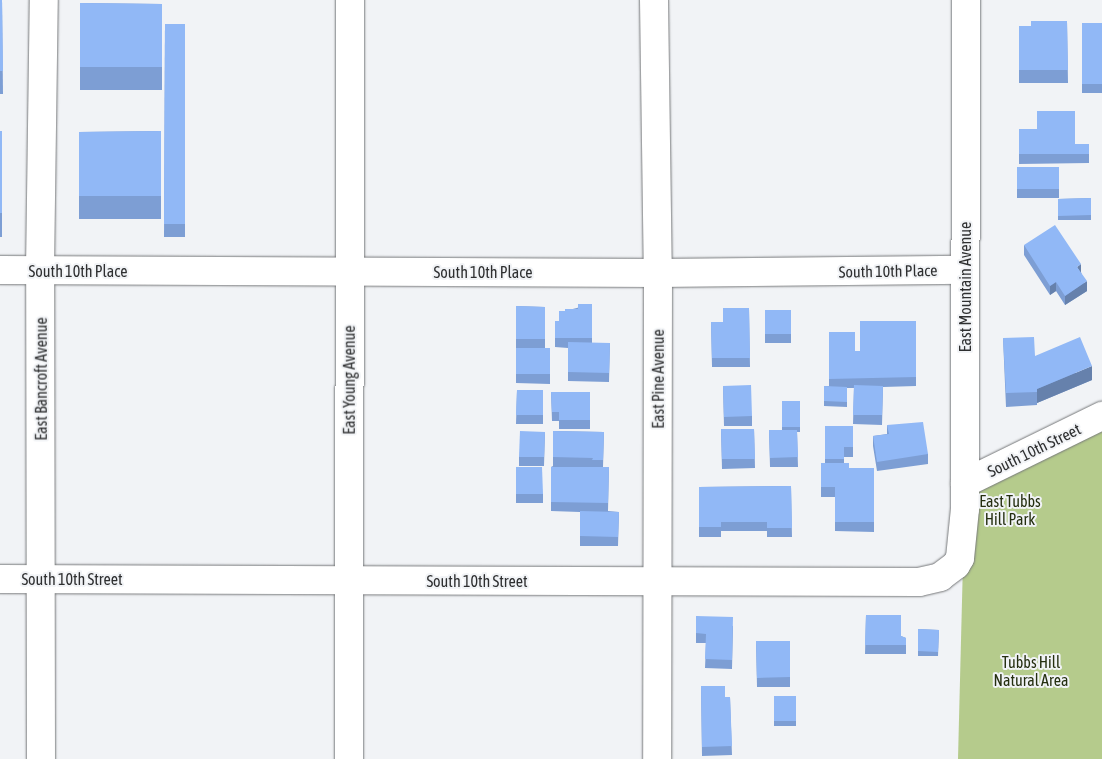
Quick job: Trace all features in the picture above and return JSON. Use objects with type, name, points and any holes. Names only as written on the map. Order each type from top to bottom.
[{"type":"street","name":"East Bancroft Avenue","points":[[40,759],[40,270],[44,0]]},
{"type":"street","name":"East Young Avenue","points":[[349,759],[350,0]]},
{"type":"street","name":"East Pine Avenue","points":[[654,0],[658,273],[657,759]]},
{"type":"street","name":"East Mountain Avenue","points":[[951,570],[956,565],[962,548],[965,483],[966,0]]},
{"type":"street","name":"South 10th Place","points":[[0,270],[658,273],[965,270]]},
{"type":"street","name":"South 10th Street","points":[[965,483],[1102,416]]},
{"type":"street","name":"South 10th Street","points":[[0,579],[919,582],[940,576],[951,570]]},
{"type":"green space","name":"Tubbs Hill Natural Area","points":[[1102,416],[1102,759],[958,759],[965,483]]},
{"type":"building","points":[[0,0],[2,0],[3,71],[0,71]]},
{"type":"building","points":[[80,3],[162,4],[162,67],[80,67]]},
{"type":"building","points":[[1031,21],[1067,21],[1068,70],[1019,70],[1019,26],[1031,26]]},
{"type":"building","points":[[1082,23],[1102,23],[1102,84],[1082,84]]},
{"type":"building","points":[[165,24],[185,24],[185,224],[164,224]]},
{"type":"building","points":[[1037,111],[1075,111],[1075,144],[1089,144],[1089,154],[1019,154],[1019,129],[1037,129]]},
{"type":"building","points":[[0,131],[2,131],[2,213],[0,213]]},
{"type":"building","points":[[161,131],[161,196],[79,196],[79,132]]},
{"type":"building","points":[[1017,167],[1059,167],[1059,189],[1017,189]]},
{"type":"building","points":[[1091,198],[1091,215],[1058,216],[1058,199]]},
{"type":"building","points":[[1055,225],[1081,264],[1077,267],[1087,281],[1065,296],[1056,282],[1050,286],[1024,245]]},
{"type":"building","points":[[578,304],[592,304],[592,338],[555,338],[555,321],[559,321],[559,311],[578,309]]},
{"type":"building","points":[[516,306],[545,307],[545,339],[516,339]]},
{"type":"building","points":[[723,308],[749,308],[750,358],[712,358],[711,322],[723,322]]},
{"type":"building","points":[[765,310],[791,310],[791,334],[765,334]]},
{"type":"building","points":[[860,321],[916,321],[916,377],[829,379],[829,332],[855,332],[855,351],[860,351]]},
{"type":"building","points":[[1034,337],[1035,356],[1080,337],[1092,366],[1037,389],[1037,392],[1006,393],[1003,338]]},
{"type":"building","points":[[568,342],[610,343],[609,373],[568,372]]},
{"type":"building","points":[[516,348],[550,348],[550,374],[516,374]]},
{"type":"building","points":[[751,385],[752,416],[724,417],[723,386]]},
{"type":"building","points":[[854,385],[883,386],[882,415],[853,415]]},
{"type":"building","points":[[824,386],[847,387],[847,402],[824,401]]},
{"type":"building","points":[[517,390],[543,390],[543,415],[516,415]]},
{"type":"building","points":[[551,392],[590,392],[590,420],[559,420],[559,412],[552,412]]},
{"type":"building","points":[[782,401],[800,401],[800,427],[782,427]]},
{"type":"building","points":[[923,422],[928,454],[877,462],[873,436],[889,434],[887,425]]},
{"type":"building","points":[[825,426],[853,426],[853,447],[844,447],[844,459],[825,459]]},
{"type":"building","points":[[721,429],[754,429],[755,459],[722,459]]},
{"type":"building","points":[[769,430],[797,430],[798,457],[770,458]]},
{"type":"building","points":[[520,431],[545,432],[544,457],[519,457]]},
{"type":"building","points":[[553,431],[604,432],[603,460],[553,457]]},
{"type":"building","points":[[821,463],[849,463],[849,468],[874,468],[874,522],[835,522],[835,487],[821,487]]},
{"type":"building","points":[[516,467],[542,467],[543,494],[516,494]]},
{"type":"building","points":[[551,467],[609,467],[608,503],[551,502]]},
{"type":"building","points":[[791,486],[792,528],[767,528],[767,522],[721,522],[721,527],[699,527],[699,487]]},
{"type":"building","points":[[580,511],[619,512],[618,537],[580,536]]},
{"type":"building","points":[[866,615],[901,615],[901,636],[906,638],[906,645],[865,645]]},
{"type":"building","points":[[696,616],[733,617],[732,660],[705,659],[706,634],[696,633]]},
{"type":"building","points":[[918,629],[939,630],[938,652],[918,651]]},
{"type":"building","points":[[756,641],[790,641],[790,677],[757,678]]},
{"type":"building","points":[[701,686],[725,686],[725,697],[730,697],[732,746],[702,747]]},
{"type":"building","points":[[774,696],[796,696],[796,721],[774,721]]},
{"type":"park label","name":"East Tubbs Hill Park","points":[[1010,510]]}]
